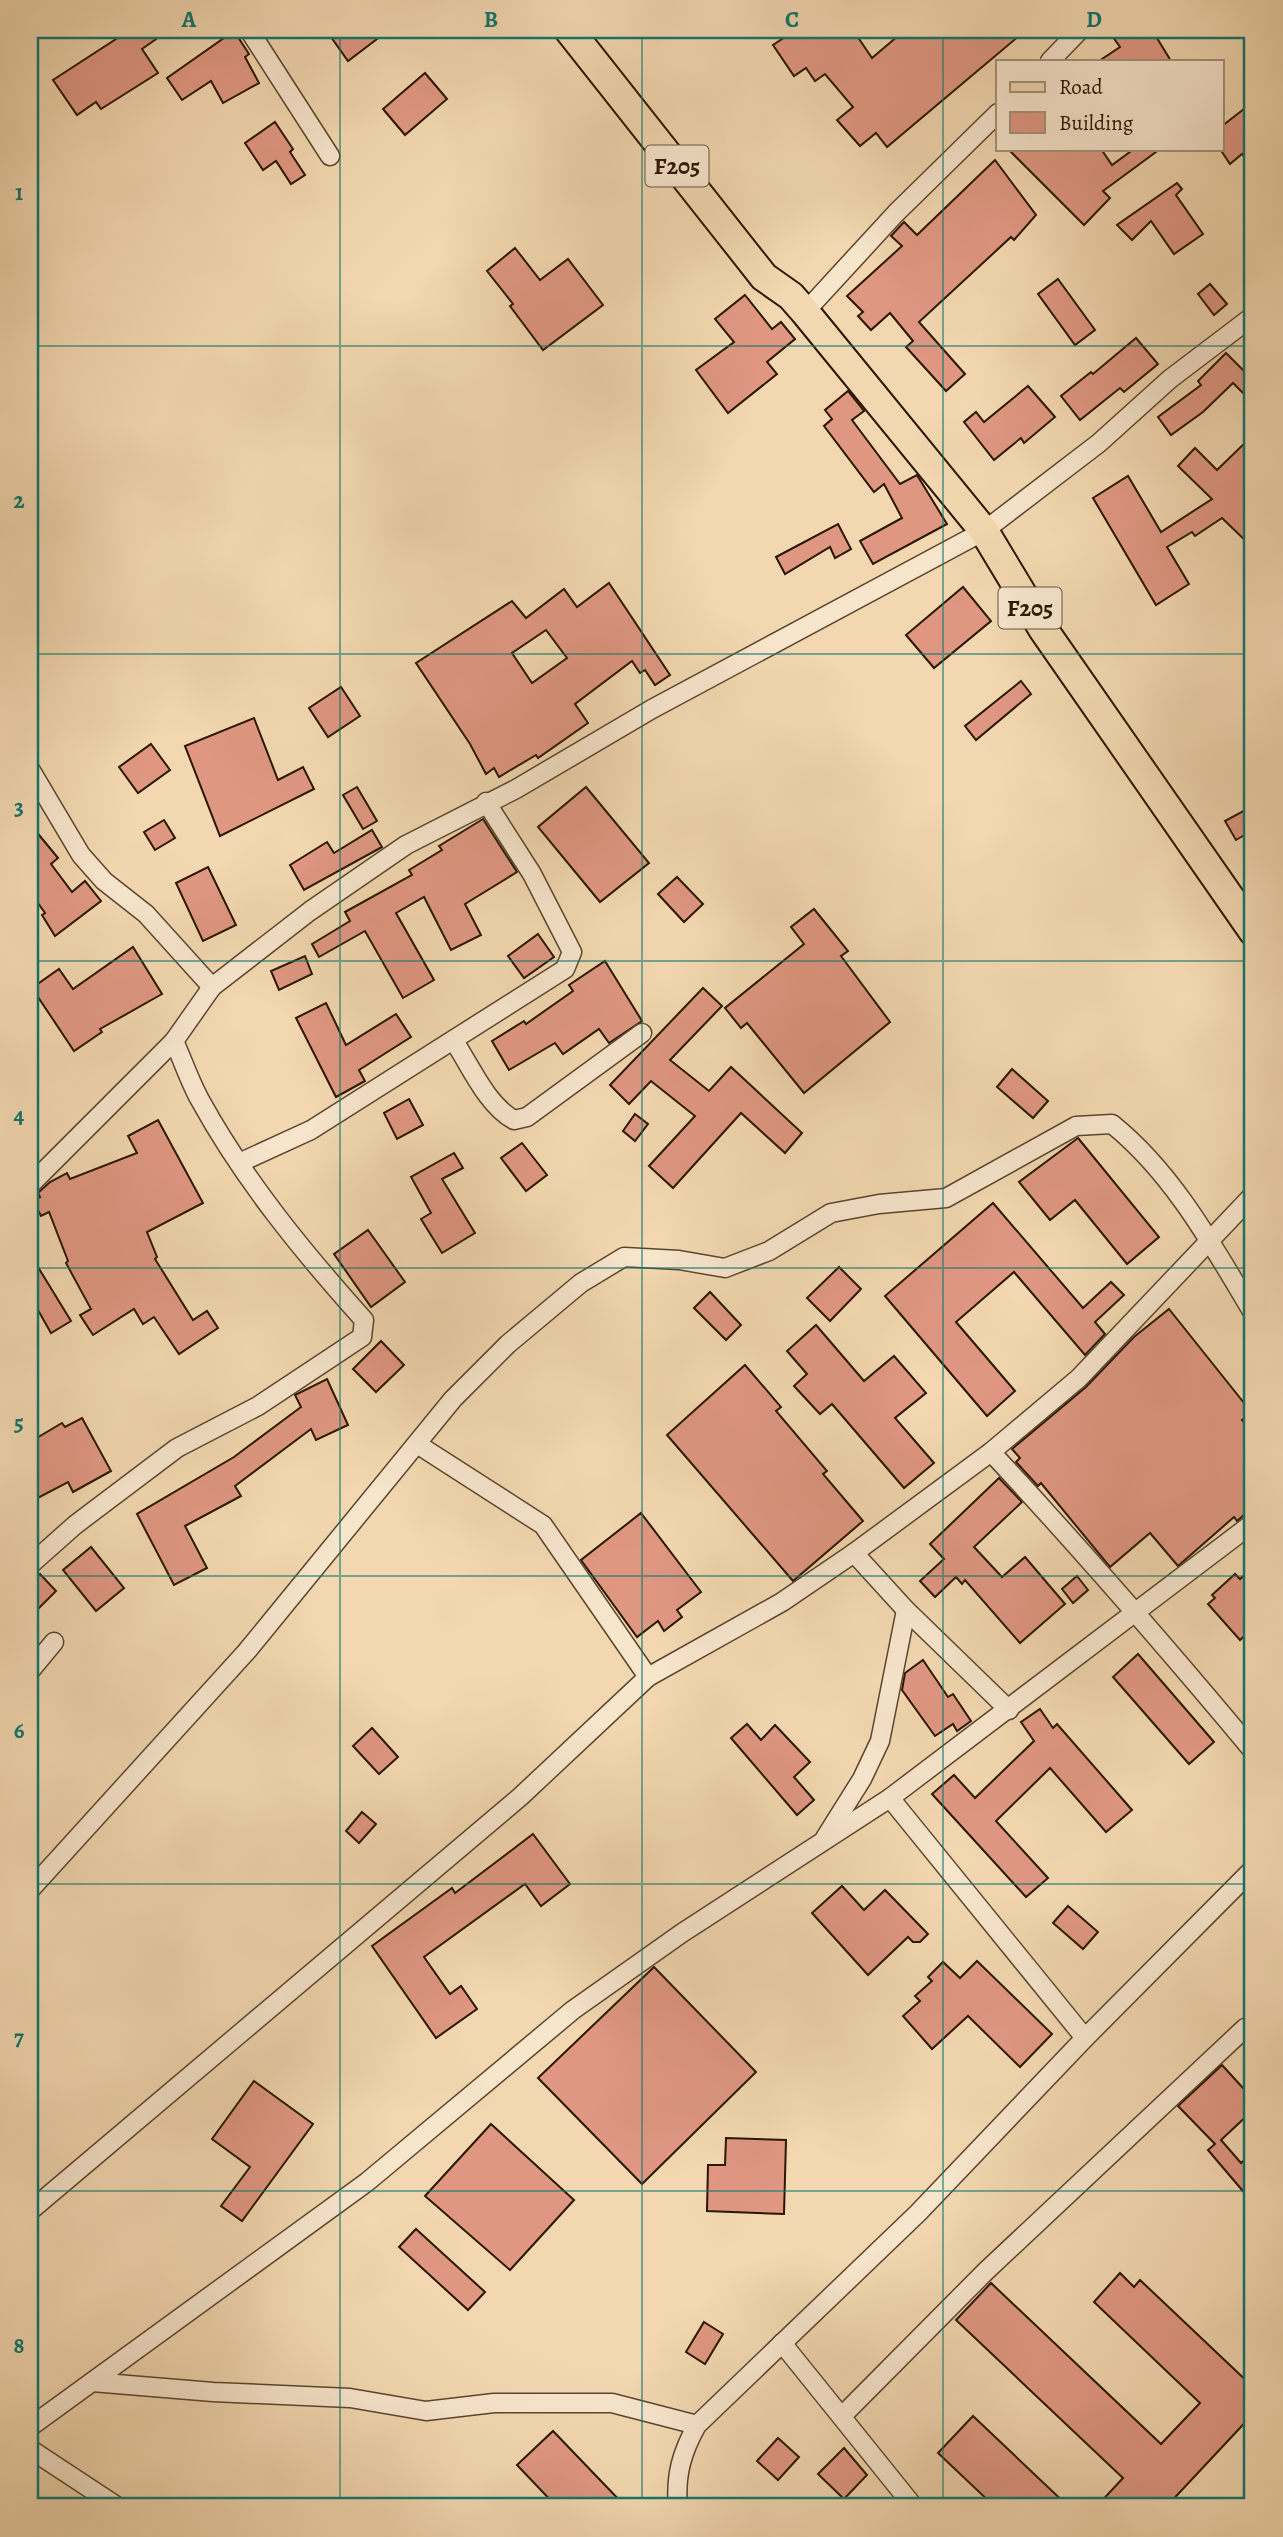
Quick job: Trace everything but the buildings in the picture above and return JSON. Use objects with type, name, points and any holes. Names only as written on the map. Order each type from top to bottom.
[{"type":"main road","name":"F205","points":[[569,30],[764,277],[798,304]]},
{"type":"main road","name":"F205","points":[[592,30],[777,268],[798,304],[984,531],[1043,629],[1253,931]]},
{"type":"street","points":[[249,30],[330,156]]},
{"type":"street","points":[[1051,60],[1080,30]]},
{"type":"street","points":[[798,304],[996,115]]},
{"type":"street","points":[[30,1185],[174,1041],[212,987],[310,911],[406,845],[516,789],[663,703],[984,531],[1099,443],[1170,379],[1253,316]]},
{"type":"street","points":[[30,769],[81,855],[104,881],[146,914],[212,987]]},
{"type":"street","points":[[239,1163],[311,1130],[565,969],[572,952],[532,874],[486,803]]},
{"type":"street","points":[[454,1041],[489,1096],[503,1114],[514,1120],[527,1116],[642,1033]]},
{"type":"street","points":[[30,1565],[75,1525],[177,1448],[258,1406],[362,1338],[364,1320],[308,1258],[239,1163],[200,1100],[174,1041]]},
{"type":"street","points":[[30,1890],[247,1651],[453,1399],[508,1344],[581,1283],[624,1257],[679,1260],[725,1268],[769,1251],[831,1213],[879,1204],[946,1198],[1076,1126],[1112,1124],[1143,1149],[1210,1241],[1253,1313]]},
{"type":"street","points":[[30,2211],[499,1815],[648,1678],[782,1602],[854,1553],[991,1452],[1079,1378],[1253,1195]]},
{"type":"street","points":[[417,1444],[543,1525],[648,1678]]},
{"type":"street","points":[[991,1452],[1136,1610],[1253,1751]]},
{"type":"street","points":[[30,2427],[367,2182],[573,2010],[682,1933],[890,1798],[1253,1523]]},
{"type":"street","points":[[854,1553],[906,1610],[1009,1710]]},
{"type":"street","points":[[819,1846],[862,1779],[876,1750],[906,1610]]},
{"type":"street","points":[[30,1671],[54,1642]]},
{"type":"street","points":[[890,1798],[1085,2038]]},
{"type":"street","points":[[678,2507],[676,2488],[681,2453],[698,2425],[918,2213],[1085,2038],[1253,1869]]},
{"type":"street","points":[[843,2415],[1151,2113],[1245,2028],[1253,2025]]},
{"type":"street","points":[[782,2343],[843,2415],[914,2507]]},
{"type":"street","points":[[92,2382],[213,2392],[351,2398],[426,2411],[494,2403],[612,2403],[698,2425]]},
{"type":"street","points":[[30,2449],[118,2507]]}]
